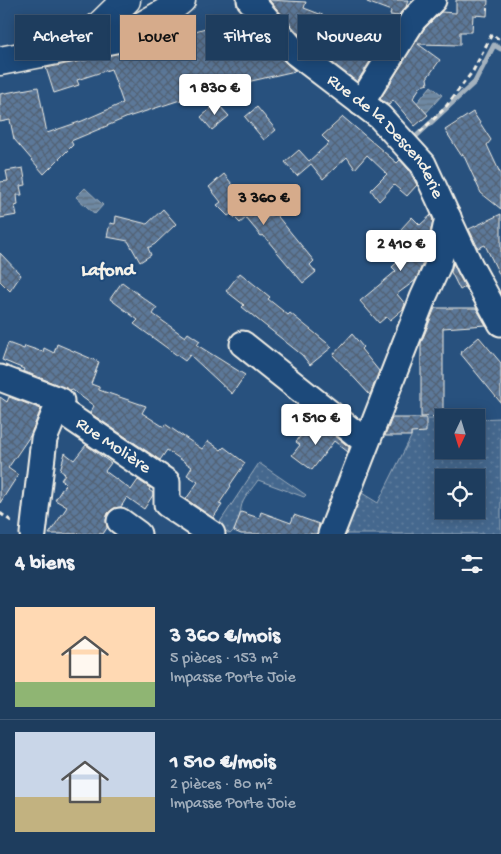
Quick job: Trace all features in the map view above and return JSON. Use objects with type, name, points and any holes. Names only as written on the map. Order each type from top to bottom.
[{"type":"main road","points":[[110,16],[126,0]]},
{"type":"main road","points":[[110,39],[123,37],[166,12],[181,0]]},
{"type":"main road","points":[[0,61],[15,58]]},
{"type":"street","name":"Rue de la Descenderie","points":[[250,0],[296,54],[380,117],[423,164],[470,266],[501,324]]},
{"type":"street","points":[[361,103],[413,20],[433,0]]},
{"type":"street","points":[[331,534],[423,298],[438,265],[448,216]]},
{"type":"street","points":[[243,344],[366,442]]},
{"type":"street","name":"Rue Molière","points":[[0,378],[61,401],[57,408],[167,482],[167,504],[212,534]]},
{"type":"street","points":[[34,534],[44,439],[57,408]]},
{"type":"path","points":[[405,146],[444,109],[473,71],[492,34],[501,41]]},
{"type":"shaded area","points":[[431,86],[442,95],[426,113],[416,104]]},
{"type":"shaded area","points":[[85,188],[103,205],[95,214],[76,197]]},
{"type":"shaded area","points":[[501,418],[501,534],[342,534],[357,490],[378,503],[411,437],[412,419],[435,419],[435,459],[485,459],[485,419]]},
{"type":"shaded area","points":[[259,463],[306,495],[304,497],[258,480],[243,501],[238,522],[230,534],[218,525]]},
{"type":"building","points":[[269,0],[306,2],[304,8],[322,15],[298,15],[298,33],[288,22],[288,15],[282,15]]},
{"type":"building","points":[[367,0],[408,0],[406,7],[399,15],[390,15],[391,11],[367,2]]},
{"type":"building","points":[[456,0],[488,0],[487,16],[473,15],[472,32],[460,32],[460,45],[418,44],[440,60],[427,78],[428,84],[421,86],[413,98],[428,115],[415,126],[393,100],[389,105],[380,99],[424,29],[441,12],[456,13]]},
{"type":"building","points":[[206,28],[206,60],[283,60],[295,71],[208,91],[128,117],[71,141],[73,145],[44,174],[14,139],[10,120],[0,122],[0,94],[38,87],[47,133],[82,121],[123,103],[111,69],[77,80],[79,85],[54,93],[46,68],[86,60],[110,60],[110,55],[120,53],[120,60],[196,60],[196,31]]},
{"type":"building","points":[[329,60],[371,60],[357,82]]},
{"type":"building","points":[[217,103],[229,116],[212,130],[201,117]]},
{"type":"building","points":[[257,107],[276,130],[264,140],[245,117]]},
{"type":"building","points":[[473,112],[491,140],[487,145],[501,175],[501,209],[481,193],[463,154],[461,155],[445,130]]},
{"type":"building","points":[[343,117],[397,163],[400,160],[409,170],[417,185],[407,196],[394,185],[379,201],[371,190],[387,174],[367,155],[355,169],[347,157],[323,179],[311,164],[297,176],[285,162],[299,150],[309,161],[329,143],[322,136]]},
{"type":"building","points":[[23,168],[26,185],[20,186],[22,195],[17,195],[18,205],[15,206],[17,215],[0,218],[0,182],[8,181],[6,171]]},
{"type":"building","points":[[224,174],[236,189],[240,186],[267,218],[274,212],[314,261],[310,265],[316,272],[303,283],[263,235],[261,236],[246,218],[240,223],[231,214],[228,216],[217,205],[221,202],[209,187]]},
{"type":"building","points":[[163,209],[176,224],[155,244],[148,248],[151,255],[140,262],[128,241],[107,237],[110,223],[115,224],[116,216],[147,224]]},
{"type":"building","points":[[501,214],[501,278],[485,245],[478,248],[469,229]]},
{"type":"building","points":[[431,215],[433,220],[424,260],[416,280],[397,294],[405,304],[403,309],[390,320],[386,317],[379,323],[360,301],[396,271],[392,267],[400,260],[394,252],[409,240],[401,229],[412,217],[420,225]]},
{"type":"building","points":[[0,253],[21,275],[10,291],[0,281]]},
{"type":"building","points":[[453,263],[465,287],[460,290],[451,272]]},
{"type":"building","points":[[240,273],[270,297],[268,299],[288,315],[290,313],[332,347],[310,365],[302,355],[242,307],[244,305],[226,291]]},
{"type":"building","points":[[122,282],[157,308],[153,314],[185,337],[188,333],[200,341],[197,345],[245,375],[232,394],[190,355],[185,361],[134,324],[138,320],[110,299]]},
{"type":"building","points":[[435,308],[476,308],[486,325],[443,328],[443,409],[435,409],[435,416],[421,417],[421,343]]},
{"type":"building","points":[[352,334],[363,347],[361,349],[379,371],[370,395],[333,355]]},
{"type":"building","points":[[479,337],[501,363],[501,403],[460,353]]},
{"type":"building","points":[[8,343],[24,349],[25,346],[43,352],[44,348],[54,353],[57,344],[99,362],[91,384],[99,387],[99,390],[146,406],[142,413],[164,427],[165,424],[202,449],[208,441],[221,450],[224,447],[245,463],[230,485],[219,504],[222,505],[213,518],[186,499],[198,482],[187,475],[192,467],[167,450],[160,460],[90,413],[94,406],[71,389],[70,391],[2,360]]},
{"type":"building","points":[[0,397],[7,402],[9,397],[41,409],[30,436],[8,468],[18,475],[0,503]]},
{"type":"building","points":[[392,418],[426,418],[426,432],[411,433],[411,436],[385,436]]},
{"type":"building","points":[[320,424],[349,447],[348,452],[334,441],[312,470],[292,455],[300,445],[296,442],[304,431],[310,436]]},
{"type":"building","points":[[86,445],[111,463],[105,471],[131,490],[138,480],[150,488],[149,490],[153,495],[144,509],[127,497],[121,507],[114,508],[108,513],[106,520],[107,528],[103,534],[49,534],[67,507],[55,500],[66,483],[61,480],[65,474],[60,470],[65,453],[74,460]]},
{"type":"building","points":[[241,512],[259,518],[261,512],[291,523],[294,515],[319,524],[317,534],[241,534],[234,531]]},
{"type":"waterway","points":[[411,141],[475,82],[494,45],[501,49]]},
{"type":"district","name":"Lafond","points":[[108,271]]}]
